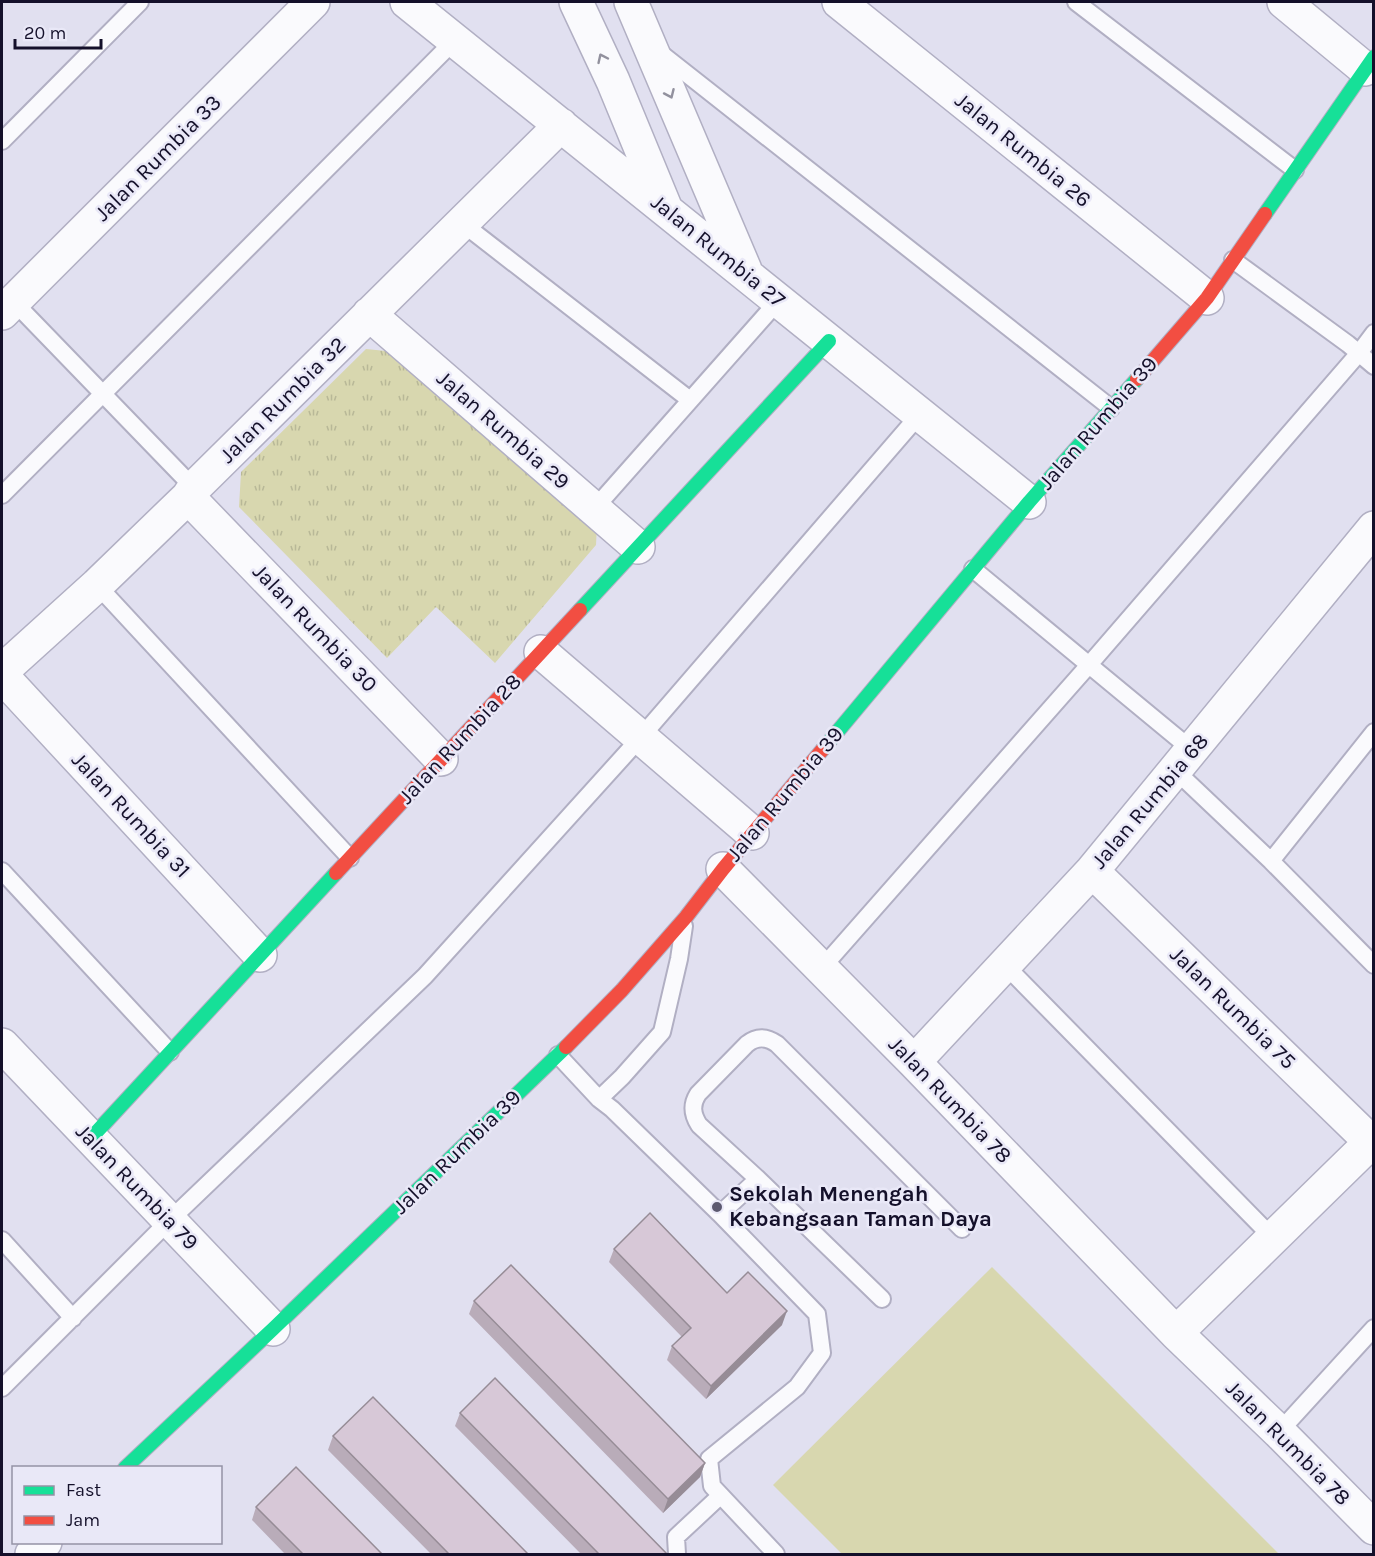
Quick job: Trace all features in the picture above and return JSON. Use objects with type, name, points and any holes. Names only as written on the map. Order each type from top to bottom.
[{"type":"street","name":"Jalan Rumbia 33","points":[[8,307],[313,2]]},
{"type":"street","name":"Jalan Rumbia 27","points":[[407,2],[1029,502]]},
{"type":"street","name":"Jalan Rumbia 26","points":[[839,2],[1207,298]]},
{"type":"street","points":[[1284,2],[1369,63]]},
{"type":"street","points":[[665,209],[626,112],[581,12],[632,4],[747,274]]},
{"type":"street","name":"Jalan Rumbia 39","points":[[126,1466],[273,1329],[558,1055],[622,990],[686,917],[723,868],[1029,502],[1207,298],[1369,63]]},
{"type":"street","name":"Jalan Rumbia 32","points":[[2,671],[97,585],[561,125]]},
{"type":"street","name":"Jalan Rumbia 29","points":[[369,314],[638,547]]},
{"type":"street","name":"Jalan Rumbia 28","points":[[91,1138],[829,340]]},
{"type":"street","name":"Jalan Rumbia 30","points":[[191,493],[441,759]]},
{"type":"street","name":"Jalan Rumbia 68","points":[[914,1062],[1092,871],[1374,528]]},
{"type":"street","points":[[541,652],[752,833]]},
{"type":"street","name":"Jalan Rumbia 31","points":[[2,676],[260,955]]},
{"type":"street","name":"Jalan Rumbia 78","points":[[723,868],[1176,1333],[1371,1519]]},
{"type":"street","name":"Jalan Rumbia 75","points":[[1092,871],[1372,1143]]},
{"type":"street","name":"Jalan Rumbia 79","points":[[2,1045],[273,1329]]},
{"type":"street","points":[[1176,1333],[1372,1143]]},
{"type":"lane","points":[[2,141],[140,2]]},
{"type":"lane","points":[[1076,2],[1295,171]]},
{"type":"lane","points":[[2,495],[455,40]]},
{"type":"lane","points":[[648,44],[1111,408]]},
{"type":"lane","points":[[462,223],[690,400]]},
{"type":"lane","points":[[1233,260],[1374,366]]},
{"type":"lane","points":[[594,509],[779,300]]},
{"type":"lane","points":[[8,307],[103,394],[191,493]]},
{"type":"lane","points":[[821,969],[1088,666],[1374,333]]},
{"type":"lane","points":[[2,1388],[170,1220],[425,976],[641,737],[920,414]]},
{"type":"lane","points":[[973,569],[1088,666],[1184,760],[1271,861],[1374,965]]},
{"type":"lane","points":[[97,585],[350,858]]},
{"type":"lane","points":[[1271,861],[1374,732]]},
{"type":"lane","points":[[2,872],[170,1052]]},
{"type":"lane","points":[[599,1099],[662,1032],[686,917]]},
{"type":"lane","points":[[1004,964],[1273,1238]]},
{"type":"lane","points":[[882,1299],[694,1118],[694,1101],[698,1094],[747,1044],[754,1039],[762,1038],[770,1039],[777,1044],[962,1229]]},
{"type":"lane","points":[[558,1055],[599,1099],[720,1214],[817,1314],[822,1353],[797,1387],[709,1459],[712,1486],[773,1554]]},
{"type":"lane","points":[[720,1214],[758,1179]]},
{"type":"lane","points":[[2,1240],[73,1318]]},
{"type":"lane","points":[[1279,1432],[1374,1328]]},
{"type":"lane","points":[[677,1554],[676,1537],[720,1496]]},
{"type":"green space","points":[[366,349],[396,352],[597,525],[596,545],[495,663],[436,607],[387,658],[239,507],[241,472]]},
{"type":"green space","points":[[992,1267],[1279,1554],[842,1554],[773,1485]]},
{"type":"building","points":[[650,1213],[727,1293],[748,1272],[787,1311],[711,1386],[672,1346],[691,1328],[614,1249]]},
{"type":"building","points":[[511,1265],[705,1463],[668,1499],[474,1301]]},
{"type":"building","points":[[495,1378],[667,1554],[599,1554],[460,1413]]},
{"type":"building","points":[[373,1397],[528,1554],[449,1554],[333,1436]]},
{"type":"building","points":[[296,1467],[382,1554],[303,1554],[256,1507]]},
{"type":"traffic: fast","points":[[1265,214],[1374,57]]},
{"type":"traffic: fast","points":[[580,610],[829,341]]},
{"type":"traffic: fast","points":[[823,749],[1029,502],[1137,379]]},
{"type":"traffic: fast","points":[[91,1138],[336,873]]},
{"type":"traffic: fast","points":[[127,1466],[566,1047]]},
{"type":"traffic: jam","points":[[1137,379],[1207,298],[1265,214]]},
{"type":"traffic: jam","points":[[336,873],[580,610]]},
{"type":"traffic: jam","points":[[566,1047],[622,990],[686,917],[823,749]]},
{"type":"place","name":"Sekolah Menengah Kebangsaan Taman Daya","points":[[717,1207]]}]
